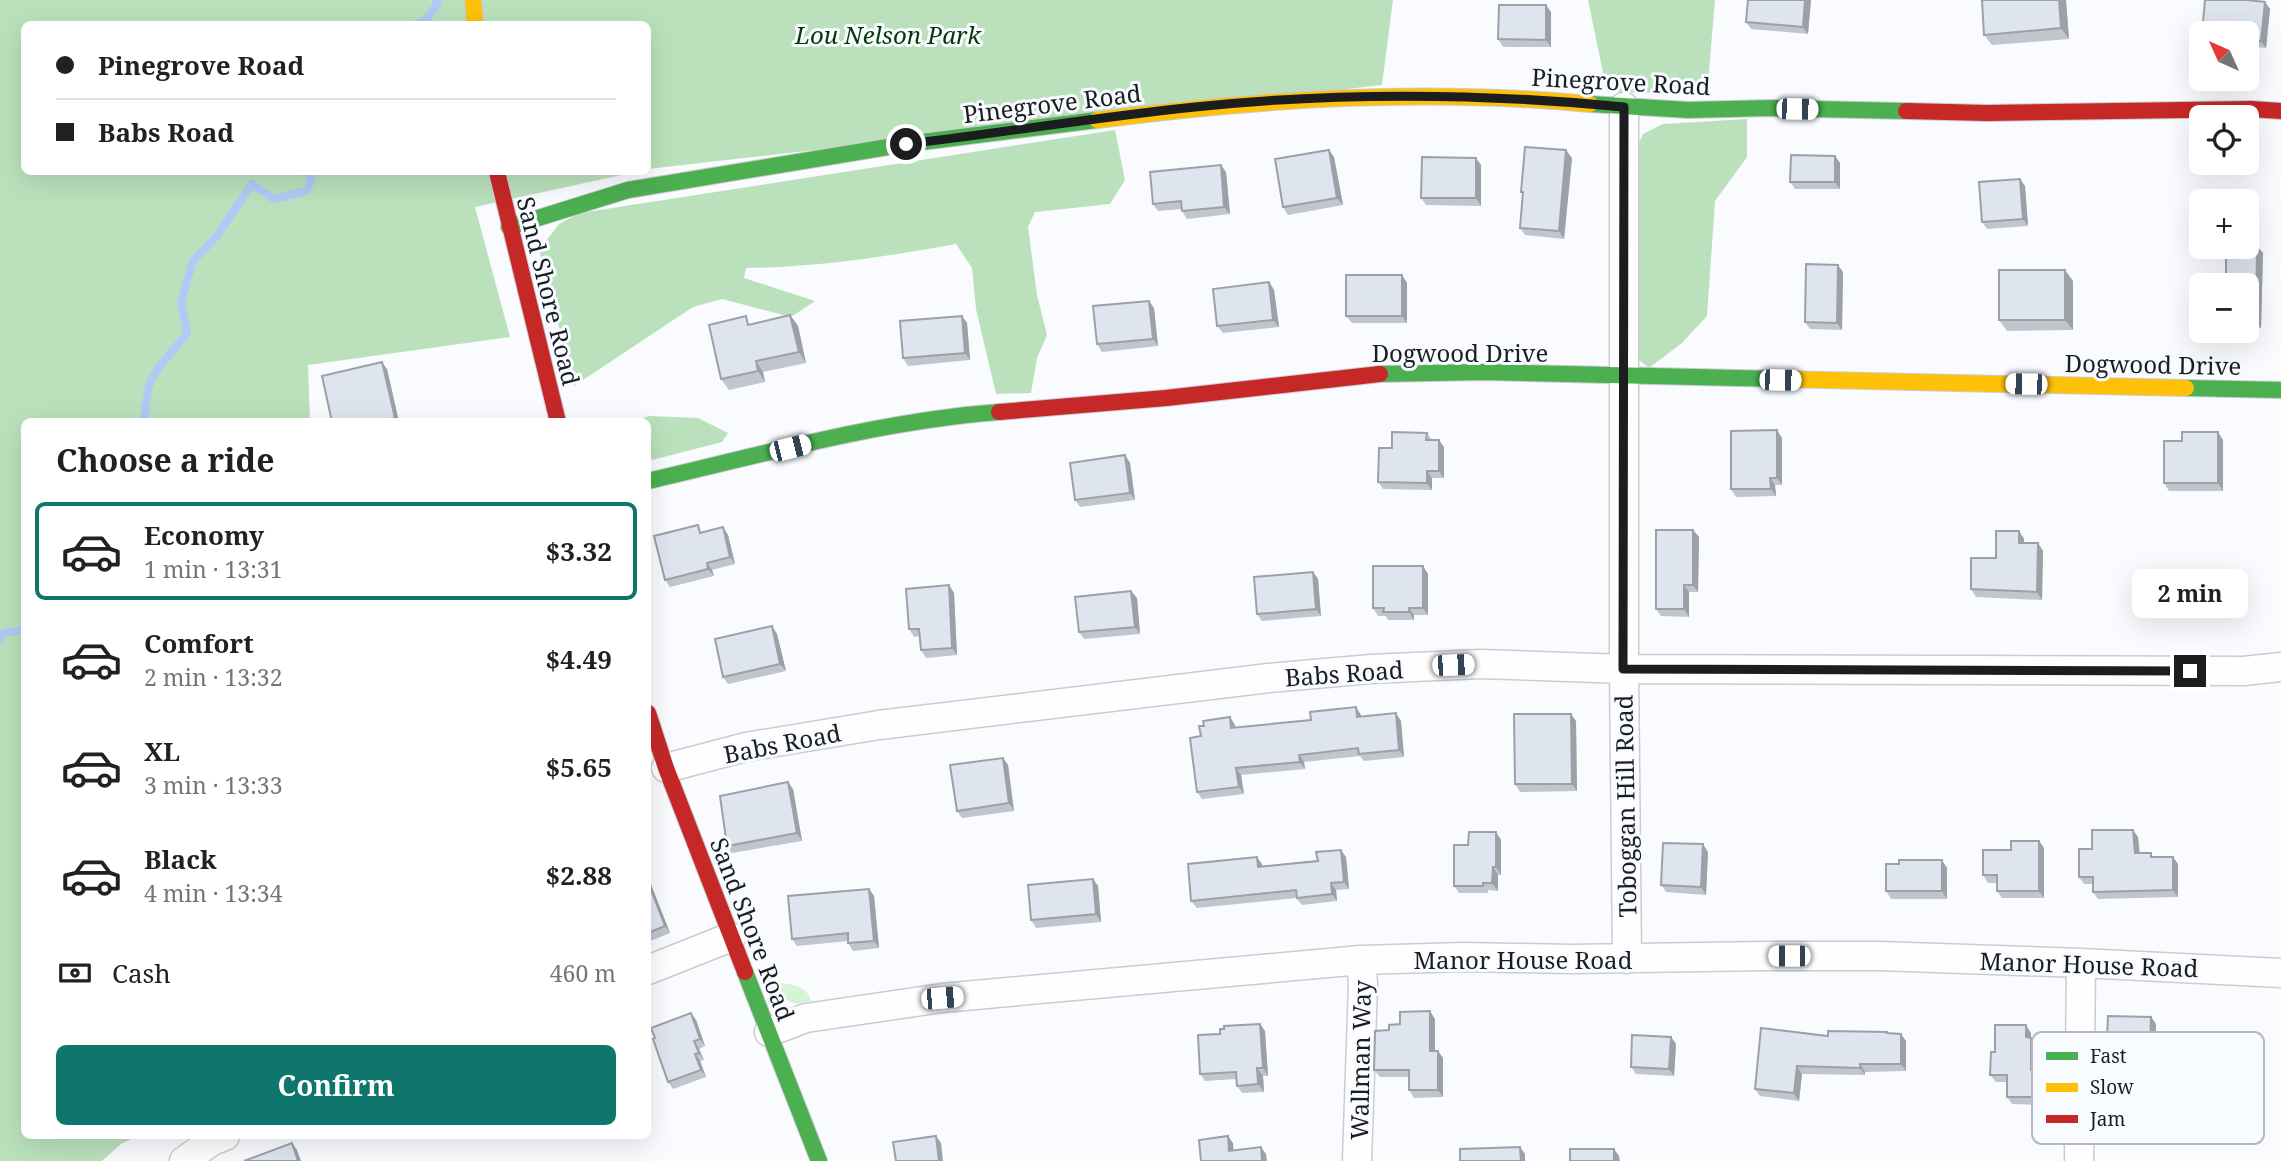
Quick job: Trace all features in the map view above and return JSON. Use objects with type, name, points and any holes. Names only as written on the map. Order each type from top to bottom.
[{"type":"street","points":[[472,0],[475,21]]},
{"type":"street","name":"Pinegrove Road","points":[[509,227],[628,190],[906,144],[1195,107],[1326,97],[1402,95],[1528,98],[1624,107],[1987,113],[2251,109],[2281,111]]},
{"type":"street","name":"Toboggan Hill Road","points":[[1624,107],[1623,669],[1627,958]]},
{"type":"street","name":"Sand Shore Road","points":[[498,175],[557,418]]},
{"type":"street","name":"Dogwood Drive","points":[[651,480],[860,431],[946,416],[1166,398],[1384,373],[1482,372],[2281,390]]},
{"type":"street","name":"Babs Road","points":[[666,768],[746,747],[879,724],[1269,678],[1371,669],[1481,664],[1623,669],[2244,671],[2281,667]]},
{"type":"street","name":"Sand Shore Road","points":[[651,722],[666,768],[819,1161]]},
{"type":"street","points":[[651,970],[731,937]]},
{"type":"street","name":"Manor House Road","points":[[769,1032],[806,1018],[942,998],[1361,960],[1464,957],[1879,956],[2281,973]]},
{"type":"street","name":"Wallman Way","points":[[1357,1161],[1363,984],[1361,960]]},
{"type":"street","points":[[2080,1032],[2081,963]]},
{"type":"street","points":[[184,1161],[217,1139]]},
{"type":"green space","name":"Lou Nelson Park","points":[[0,0],[1393,0],[1382,85],[651,169],[651,21],[21,21],[21,175],[621,175],[475,207],[510,337],[308,365],[310,418],[21,418],[21,1139],[131,1139],[102,1161],[0,1161]]},
{"type":"green space","points":[[1588,0],[1715,0],[1707,94],[1607,92]]},
{"type":"green space","points":[[1747,119],[1747,157],[1715,201],[1707,316],[1682,343],[1649,368],[1634,356],[1635,152],[1643,134],[1663,124]]},
{"type":"green space","points":[[1115,130],[1125,180],[1110,204],[1035,212],[1028,227],[1037,295],[1047,335],[1037,358],[1031,393],[996,394],[976,309],[972,268],[956,244],[799,266],[746,268],[744,278],[815,301],[791,317],[722,299],[693,307],[574,386],[539,250],[559,224],[580,213]]},
{"type":"green space","points":[[649,416],[698,418],[728,433],[722,442],[651,460],[651,418],[643,418]]},
{"type":"green space","points":[[782,983],[803,990],[811,1001],[797,1004],[774,996],[769,984]]},
{"type":"building","points":[[1748,0],[1805,0],[1803,27],[1746,22]]},
{"type":"building","points":[[1982,0],[2059,0],[2061,28],[1984,35]]},
{"type":"building","points":[[2205,0],[2265,2],[2261,41],[2259,21],[2203,21]]},
{"type":"building","points":[[1499,5],[1546,5],[1546,40],[1498,39]]},
{"type":"building","points":[[1525,147],[1566,150],[1559,231],[1520,228]]},
{"type":"building","points":[[1329,150],[1337,198],[1283,207],[1275,159]]},
{"type":"building","points":[[1791,155],[1835,156],[1835,182],[1790,182]]},
{"type":"building","points":[[1422,157],[1476,158],[1476,198],[1421,198]]},
{"type":"building","points":[[1221,165],[1224,207],[1182,211],[1181,201],[1153,204],[1150,172]]},
{"type":"building","points":[[2020,179],[2023,219],[1982,222],[1979,182]]},
{"type":"building","points":[[2226,259],[2257,259],[2257,273],[2226,273]]},
{"type":"building","points":[[1806,264],[1838,265],[1837,323],[1805,322]]},
{"type":"building","points":[[1999,270],[2065,270],[2065,320],[1999,320]]},
{"type":"building","points":[[1346,275],[1402,275],[1402,316],[1346,316]]},
{"type":"building","points":[[1269,282],[1273,320],[1217,326],[1213,289]]},
{"type":"building","points":[[1149,301],[1153,339],[1097,344],[1093,306]]},
{"type":"building","points":[[790,315],[799,352],[756,361],[758,371],[721,379],[709,325],[746,316],[748,325]]},
{"type":"building","points":[[962,316],[965,353],[903,358],[900,321]]},
{"type":"building","points":[[382,362],[395,418],[331,418],[322,376]]},
{"type":"building","points":[[1777,430],[1777,478],[1770,478],[1771,489],[1731,489],[1731,431]]},
{"type":"building","points":[[1392,432],[1427,433],[1426,440],[1439,440],[1439,471],[1427,471],[1427,483],[1378,482],[1379,448],[1392,448]]},
{"type":"building","points":[[2182,432],[2218,432],[2218,483],[2164,483],[2164,441],[2182,441]]},
{"type":"building","points":[[1125,455],[1130,493],[1075,500],[1070,463]]},
{"type":"building","points":[[698,525],[700,533],[723,527],[730,557],[707,563],[708,569],[665,580],[654,536]]},
{"type":"building","points":[[1656,530],[1693,530],[1693,585],[1684,585],[1684,609],[1656,609]]},
{"type":"building","points":[[1996,531],[2019,531],[2019,543],[2038,543],[2037,592],[1971,589],[1971,558],[1996,558]]},
{"type":"building","points":[[1373,566],[1423,566],[1423,608],[1409,608],[1409,612],[1383,612],[1384,608],[1373,608]]},
{"type":"building","points":[[1313,572],[1316,609],[1257,614],[1254,577]]},
{"type":"building","points":[[949,585],[952,648],[921,650],[919,629],[909,629],[906,589]]},
{"type":"building","points":[[1131,591],[1135,627],[1079,632],[1075,597]]},
{"type":"building","points":[[772,626],[780,664],[723,677],[715,639]]},
{"type":"building","points":[[1356,707],[1357,717],[1396,713],[1399,750],[1359,754],[1358,748],[1299,755],[1300,762],[1236,768],[1239,787],[1197,792],[1190,738],[1201,736],[1199,726],[1204,726],[1203,721],[1230,717],[1231,728],[1311,720],[1310,712]]},
{"type":"building","points":[[1514,714],[1571,714],[1572,784],[1515,784]]},
{"type":"building","points":[[1003,758],[1009,803],[957,811],[950,765]]},
{"type":"building","points":[[788,782],[797,833],[727,846],[720,796]]},
{"type":"building","points":[[2092,830],[2133,830],[2135,853],[2151,853],[2151,857],[2173,857],[2173,890],[2093,892],[2093,877],[2079,877],[2079,849],[2092,849]]},
{"type":"building","points":[[1469,832],[1496,832],[1496,867],[1493,867],[1492,883],[1483,883],[1483,886],[1454,886],[1454,845],[1468,845]]},
{"type":"building","points":[[2011,841],[2039,841],[2039,891],[1997,891],[1997,875],[1983,875],[1983,850],[2011,850]]},
{"type":"building","points":[[1663,843],[1703,844],[1701,887],[1661,885]]},
{"type":"building","points":[[1341,850],[1344,882],[1331,883],[1332,894],[1297,898],[1296,890],[1191,901],[1188,864],[1257,857],[1258,867],[1318,861],[1316,852]]},
{"type":"building","points":[[1899,860],[1942,860],[1942,891],[1886,891],[1886,864],[1899,864]]},
{"type":"building","points":[[1093,879],[1096,914],[1031,920],[1028,885]]},
{"type":"building","points":[[869,889],[874,941],[848,943],[848,933],[792,939],[788,896]]},
{"type":"building","points":[[651,890],[665,926],[651,932]]},
{"type":"building","points":[[1430,1011],[1430,1051],[1438,1051],[1438,1090],[1409,1090],[1409,1070],[1374,1070],[1375,1031],[1389,1030],[1389,1025],[1400,1024],[1400,1012]]},
{"type":"building","points":[[691,1013],[700,1039],[694,1041],[701,1070],[668,1082],[651,1028]]},
{"type":"building","points":[[2108,1016],[2151,1017],[2151,1032],[2107,1032]]},
{"type":"building","points":[[1260,1024],[1263,1068],[1257,1068],[1258,1084],[1237,1086],[1236,1072],[1200,1074],[1198,1035],[1220,1034],[1220,1029],[1224,1029],[1224,1026]]},
{"type":"building","points":[[1995,1025],[2026,1025],[2026,1037],[2031,1038],[2032,1097],[2007,1097],[2007,1075],[1990,1075],[1991,1052],[1995,1052]]},
{"type":"building","points":[[1761,1028],[1828,1036],[1828,1031],[1901,1034],[1901,1064],[1860,1064],[1860,1068],[1797,1066],[1794,1093],[1755,1089]]},
{"type":"building","points":[[1632,1035],[1671,1037],[1669,1069],[1631,1067]]},
{"type":"building","points":[[936,1136],[939,1161],[896,1161],[893,1142]]},
{"type":"building","points":[[1228,1136],[1229,1151],[1261,1147],[1262,1161],[1201,1161],[1199,1140]]},
{"type":"building","points":[[292,1143],[298,1161],[244,1161]]},
{"type":"building","points":[[1520,1147],[1521,1161],[1460,1161],[1460,1149]]},
{"type":"building","points":[[1570,1149],[1614,1149],[1614,1161],[1570,1161]]},
{"type":"waterway","points":[[424,21],[438,3],[436,0]]},
{"type":"waterway","points":[[145,418],[153,376],[187,333],[181,302],[193,261],[216,237],[252,184],[274,199],[307,191],[312,177],[309,175]]},
{"type":"waterway","points":[[0,639],[2,633],[21,630]]},
{"type":"traffic: fast","points":[[1590,104],[1688,110],[1770,108],[1906,111]]},
{"type":"traffic: fast","points":[[509,227],[628,190],[906,144],[1097,120]]},
{"type":"traffic: fast","points":[[1380,374],[1482,372],[1780,379]]},
{"type":"traffic: fast","points":[[2186,388],[2281,390]]},
{"type":"traffic: fast","points":[[651,480],[866,431],[955,416],[999,412]]},
{"type":"traffic: fast","points":[[745,972],[819,1161]]},
{"type":"traffic: slow","points":[[473,0],[475,21]]},
{"type":"traffic: slow","points":[[1097,120],[1281,101],[1404,96],[1528,99],[1590,104]]},
{"type":"traffic: slow","points":[[1780,379],[2186,388]]},
{"type":"traffic: jam","points":[[1906,111],[2281,111]]},
{"type":"traffic: jam","points":[[498,175],[557,418]]},
{"type":"traffic: jam","points":[[999,412],[1166,398],[1380,374]]},
{"type":"traffic: jam","points":[[651,722],[666,768],[745,972]]},
{"type":"route","points":[[906,144],[1195,107],[1326,97],[1402,95],[1528,98],[1624,107],[1623,669],[2190,671]]}]
